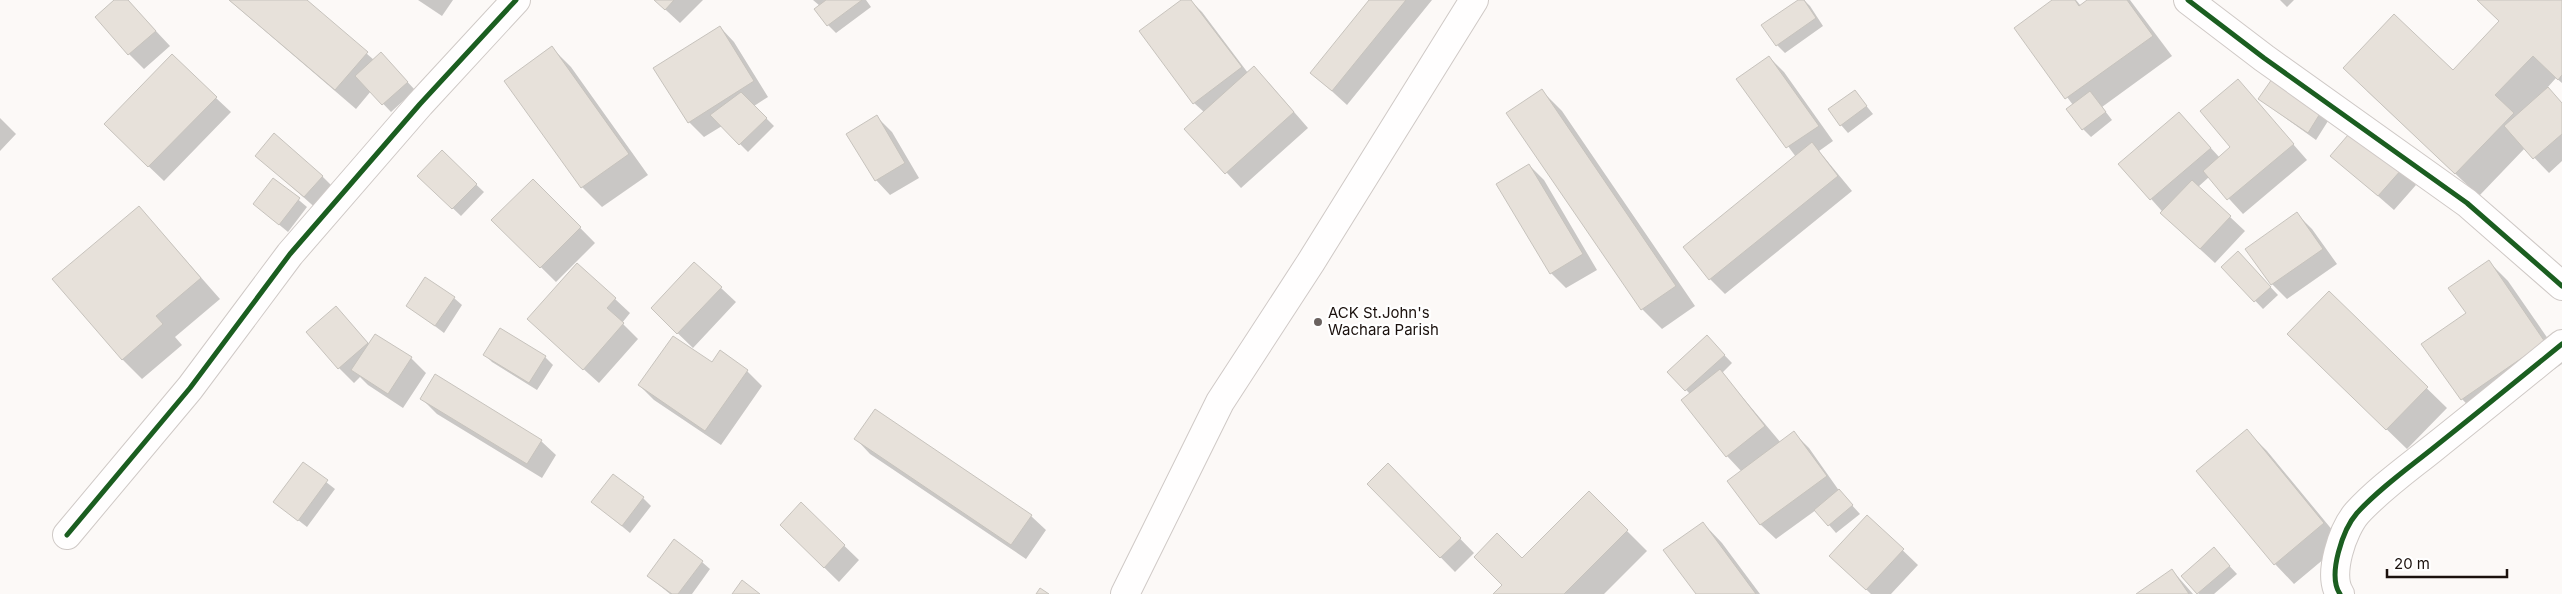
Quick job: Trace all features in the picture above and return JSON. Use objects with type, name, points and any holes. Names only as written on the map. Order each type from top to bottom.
[{"type":"street","points":[[67,535],[190,388],[290,254],[420,104],[516,0]]},
{"type":"street","points":[[1125,594],[1220,402],[1311,262],[1474,0]]},
{"type":"street","points":[[2188,0],[2264,58],[2467,203],[2562,286]]},
{"type":"street","points":[[2340,594],[2336,588],[2334,568],[2342,541],[2356,514],[2399,476],[2562,344]]},
{"type":"building","points":[[114,0],[128,0],[156,31],[128,55],[95,17]]},
{"type":"building","points":[[229,0],[307,0],[368,52],[335,90]]},
{"type":"building","points":[[654,0],[674,0],[665,10]]},
{"type":"building","points":[[826,0],[862,0],[827,26],[814,9]]},
{"type":"building","points":[[1181,0],[1191,0],[1242,67],[1193,104],[1139,31]]},
{"type":"building","points":[[1369,0],[1406,0],[1332,91],[1310,73]]},
{"type":"building","points":[[1798,0],[1804,0],[1816,18],[1776,46],[1761,25]]},
{"type":"building","points":[[2052,0],[2075,0],[2079,6],[2087,0],[2127,0],[2153,36],[2065,99],[2014,28]]},
{"type":"building","points":[[2477,0],[2562,0],[2562,75],[2558,80],[2533,56],[2495,95],[2514,113],[2455,174],[2343,68],[2394,14],[2453,70],[2499,21]]},
{"type":"building","points":[[720,26],[754,81],[688,123],[653,68]]},
{"type":"building","points":[[552,46],[629,154],[581,188],[504,81]]},
{"type":"building","points":[[381,52],[408,82],[382,105],[355,76]]},
{"type":"building","points":[[172,54],[217,97],[148,167],[104,124]]},
{"type":"building","points":[[1769,56],[1819,126],[1786,148],[1736,79]]},
{"type":"building","points":[[1254,66],[1294,112],[1225,174],[1184,129]]},
{"type":"building","points":[[2238,79],[2294,144],[2227,200],[2203,171],[2230,147],[2200,111]]},
{"type":"building","points":[[2272,79],[2321,112],[2308,133],[2258,99]]},
{"type":"building","points":[[2548,87],[2562,103],[2562,134],[2533,159],[2504,126]]},
{"type":"building","points":[[1542,89],[1676,286],[1641,310],[1506,113]]},
{"type":"building","points":[[1855,90],[1867,106],[1840,126],[1828,109]]},
{"type":"building","points":[[2090,91],[2106,112],[2082,130],[2066,109]]},
{"type":"building","points":[[741,92],[767,118],[739,145],[710,115]]},
{"type":"building","points":[[2179,112],[2211,148],[2150,200],[2118,164]]},
{"type":"building","points":[[877,115],[905,163],[875,181],[846,134]]},
{"type":"building","points":[[2354,128],[2402,169],[2378,196],[2330,156]]},
{"type":"building","points":[[274,133],[323,176],[304,197],[255,156]]},
{"type":"building","points":[[1812,142],[1838,176],[1709,280],[1683,247]]},
{"type":"building","points":[[442,150],[477,184],[452,209],[417,176]]},
{"type":"building","points":[[1529,164],[1583,254],[1550,274],[1496,184]]},
{"type":"building","points":[[273,178],[300,198],[279,225],[253,204]]},
{"type":"building","points":[[533,179],[581,227],[540,268],[491,220]]},
{"type":"building","points":[[2192,180],[2231,216],[2200,249],[2160,213]]},
{"type":"building","points":[[139,206],[201,278],[156,316],[163,324],[122,360],[52,279]]},
{"type":"building","points":[[2297,212],[2323,249],[2271,285],[2245,249]]},
{"type":"building","points":[[2238,251],[2271,287],[2254,302],[2221,267]]},
{"type":"building","points":[[2489,260],[2545,342],[2461,400],[2421,344],[2466,313],[2448,288]]},
{"type":"building","points":[[694,262],[722,287],[677,334],[651,308]]},
{"type":"building","points":[[577,263],[616,298],[607,308],[624,323],[583,370],[527,319]]},
{"type":"building","points":[[425,277],[455,297],[435,326],[406,306]]},
{"type":"building","points":[[2329,291],[2428,387],[2386,430],[2287,334]]},
{"type":"building","points":[[336,306],[368,343],[338,369],[306,332]]},
{"type":"building","points":[[500,328],[546,356],[529,383],[483,355]]},
{"type":"building","points":[[375,334],[412,357],[388,394],[351,370]]},
{"type":"building","points":[[1707,335],[1725,355],[1685,391],[1667,372]]},
{"type":"building","points":[[673,336],[712,362],[720,350],[748,370],[705,431],[638,385]]},
{"type":"building","points":[[1720,369],[1765,426],[1726,457],[1681,400]]},
{"type":"building","points":[[435,374],[542,440],[527,464],[420,399]]},
{"type":"building","points":[[875,409],[1032,515],[1011,545],[854,439]]},
{"type":"building","points":[[2247,429],[2324,523],[2274,565],[2196,471]]},
{"type":"building","points":[[1794,431],[1827,476],[1760,525],[1727,481]]},
{"type":"building","points":[[303,462],[328,480],[298,521],[273,502]]},
{"type":"building","points":[[1388,463],[1461,538],[1440,558],[1367,484]]},
{"type":"building","points":[[613,474],[644,497],[622,526],[591,502]]},
{"type":"building","points":[[1839,489],[1853,505],[1828,526],[1814,510]]},
{"type":"building","points":[[1589,491],[1628,530],[1564,594],[1493,594],[1502,585],[1474,557],[1497,533],[1522,558]]},
{"type":"building","points":[[801,502],[845,545],[824,568],[780,525]]},
{"type":"building","points":[[1867,515],[1904,549],[1866,590],[1829,556]]},
{"type":"building","points":[[1703,522],[1756,594],[1696,594],[1663,550]]},
{"type":"building","points":[[674,539],[703,561],[678,594],[672,594],[647,576]]},
{"type":"building","points":[[2214,547],[2230,566],[2197,594],[2181,576]]},
{"type":"building","points":[[2172,569],[2189,594],[2136,594]]},
{"type":"building","points":[[742,580],[760,594],[732,594]]},
{"type":"building","points":[[1040,588],[1049,594],[1036,594]]},
{"type":"cycle path","points":[[67,535],[190,388],[290,254],[420,104],[516,0]]},
{"type":"cycle path","points":[[2188,0],[2264,58],[2467,203],[2562,286]]},
{"type":"cycle path","points":[[2340,594],[2336,586],[2335,576],[2338,552],[2347,530],[2357,513],[2393,479],[2562,344]]},
{"type":"place","name":"ACK St.John's Wachara Parish","points":[[1318,322]]}]
